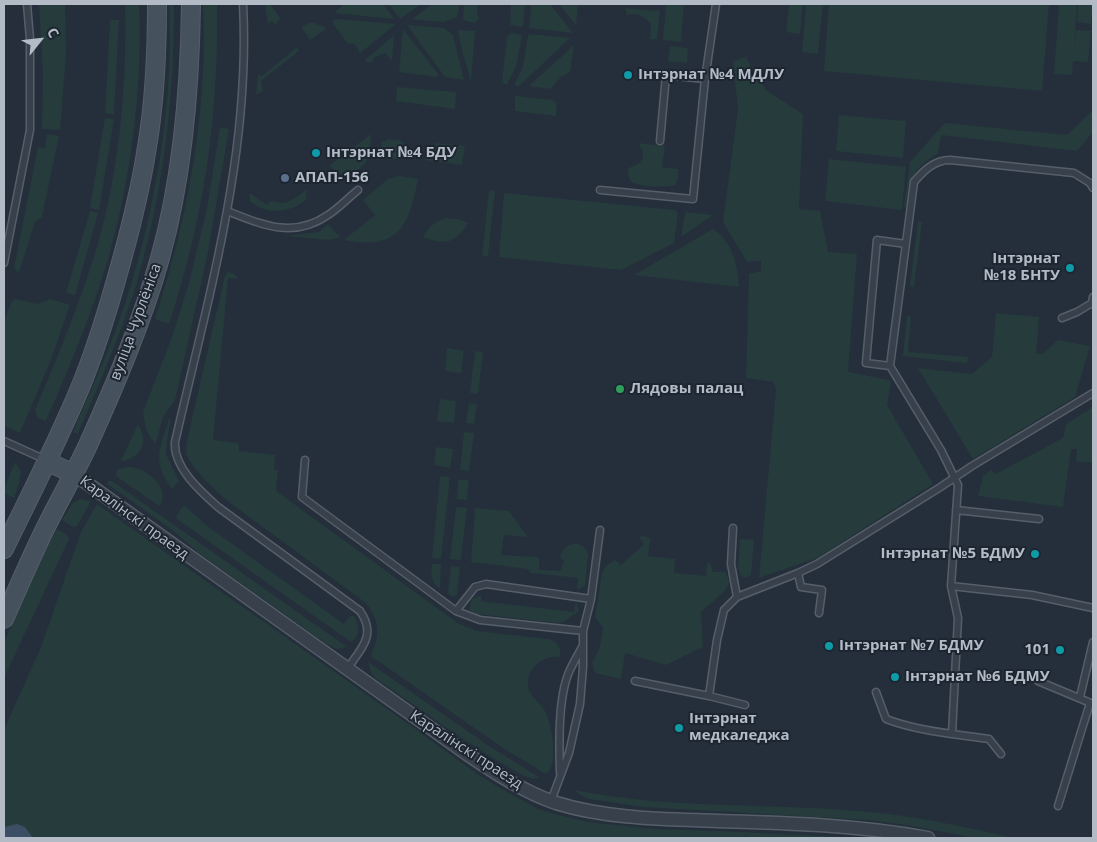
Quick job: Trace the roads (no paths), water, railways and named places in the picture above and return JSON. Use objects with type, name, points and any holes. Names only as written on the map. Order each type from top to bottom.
[{"type":"main road","name":"вуліца Чурлёніса","points":[[4,549],[80,386],[104,319],[137,199],[148,146],[157,50],[157,4]]},
{"type":"main road","name":"вуліца Чурлёніса","points":[[4,619],[50,520],[88,446],[133,338],[160,258],[176,189],[186,119],[190,53],[190,4]]},
{"type":"main road","points":[[46,461],[74,474]]},
{"type":"street","name":"Каралінскі праезд","points":[[74,474],[486,767],[528,791],[552,801],[588,810],[656,819],[842,827],[928,838]]},
{"type":"lane","points":[[4,263],[30,130],[30,39],[27,4]]},
{"type":"lane","points":[[243,4],[245,41],[240,126],[227,211],[176,442],[176,455],[185,471],[214,504],[360,611],[367,624],[367,637],[347,669]]},
{"type":"lane","points":[[600,190],[693,199],[705,79],[716,4]]},
{"type":"lane","points":[[660,142],[666,75],[705,79]]},
{"type":"lane","points":[[952,734],[958,618],[951,586],[958,485],[941,450],[890,366],[914,182],[924,171],[941,160],[1074,173],[1090,183],[1093,188]]},
{"type":"lane","points":[[227,211],[274,228],[295,228],[312,225],[329,215],[358,190]]},
{"type":"lane","points":[[890,366],[866,363],[877,240],[906,244]]},
{"type":"lane","points":[[1062,318],[1092,303],[1093,298]]},
{"type":"lane","points":[[709,696],[717,640],[724,610],[737,597],[817,564],[954,477],[1093,393]]},
{"type":"lane","points":[[4,441],[46,461]]},
{"type":"lane","points":[[305,460],[302,497],[456,611],[480,620],[583,631]]},
{"type":"lane","points":[[956,510],[1039,519]]},
{"type":"lane","points":[[734,528],[731,564],[737,597]]},
{"type":"lane","points":[[552,801],[569,754],[580,704],[583,631],[591,599],[600,530]]},
{"type":"lane","points":[[798,573],[801,587],[822,590],[819,613]]},
{"type":"lane","points":[[456,611],[476,587],[486,584],[591,599]]},
{"type":"lane","points":[[951,586],[1032,595],[1093,608]]},
{"type":"lane","points":[[1080,698],[1093,642]]},
{"type":"lane","points":[[561,776],[559,747],[562,699],[569,672],[583,646]]},
{"type":"lane","points":[[635,681],[745,704]]},
{"type":"lane","points":[[1038,681],[1092,704],[1058,806]]},
{"type":"lane","points":[[876,692],[886,719],[932,732],[989,739],[1001,754]]},
{"type":"water","points":[[17,824],[25,827],[33,838],[4,838],[4,827]]},
{"type":"place","name":"Інтэрнат №4 МДЛУ","points":[[628,75]]},
{"type":"place","name":"Інтэрнат №4 БДУ","points":[[316,153]]},
{"type":"place","name":"АПАП-156","points":[[285,178]]},
{"type":"place","name":"Інтэрнат №18 БНТУ","points":[[1070,268]]},
{"type":"place","name":"Лядовы палац","points":[[620,389]]},
{"type":"place","name":"Інтэрнат №5 БДМУ","points":[[1035,554]]},
{"type":"place","name":"Інтэрнат №7 БДМУ","points":[[829,646]]},
{"type":"place","name":"101","points":[[1060,650]]},
{"type":"place","name":"Інтэрнат №6 БДМУ","points":[[895,677]]},
{"type":"place","name":"Інтэрнат медкаледжа","points":[[679,728]]}]
